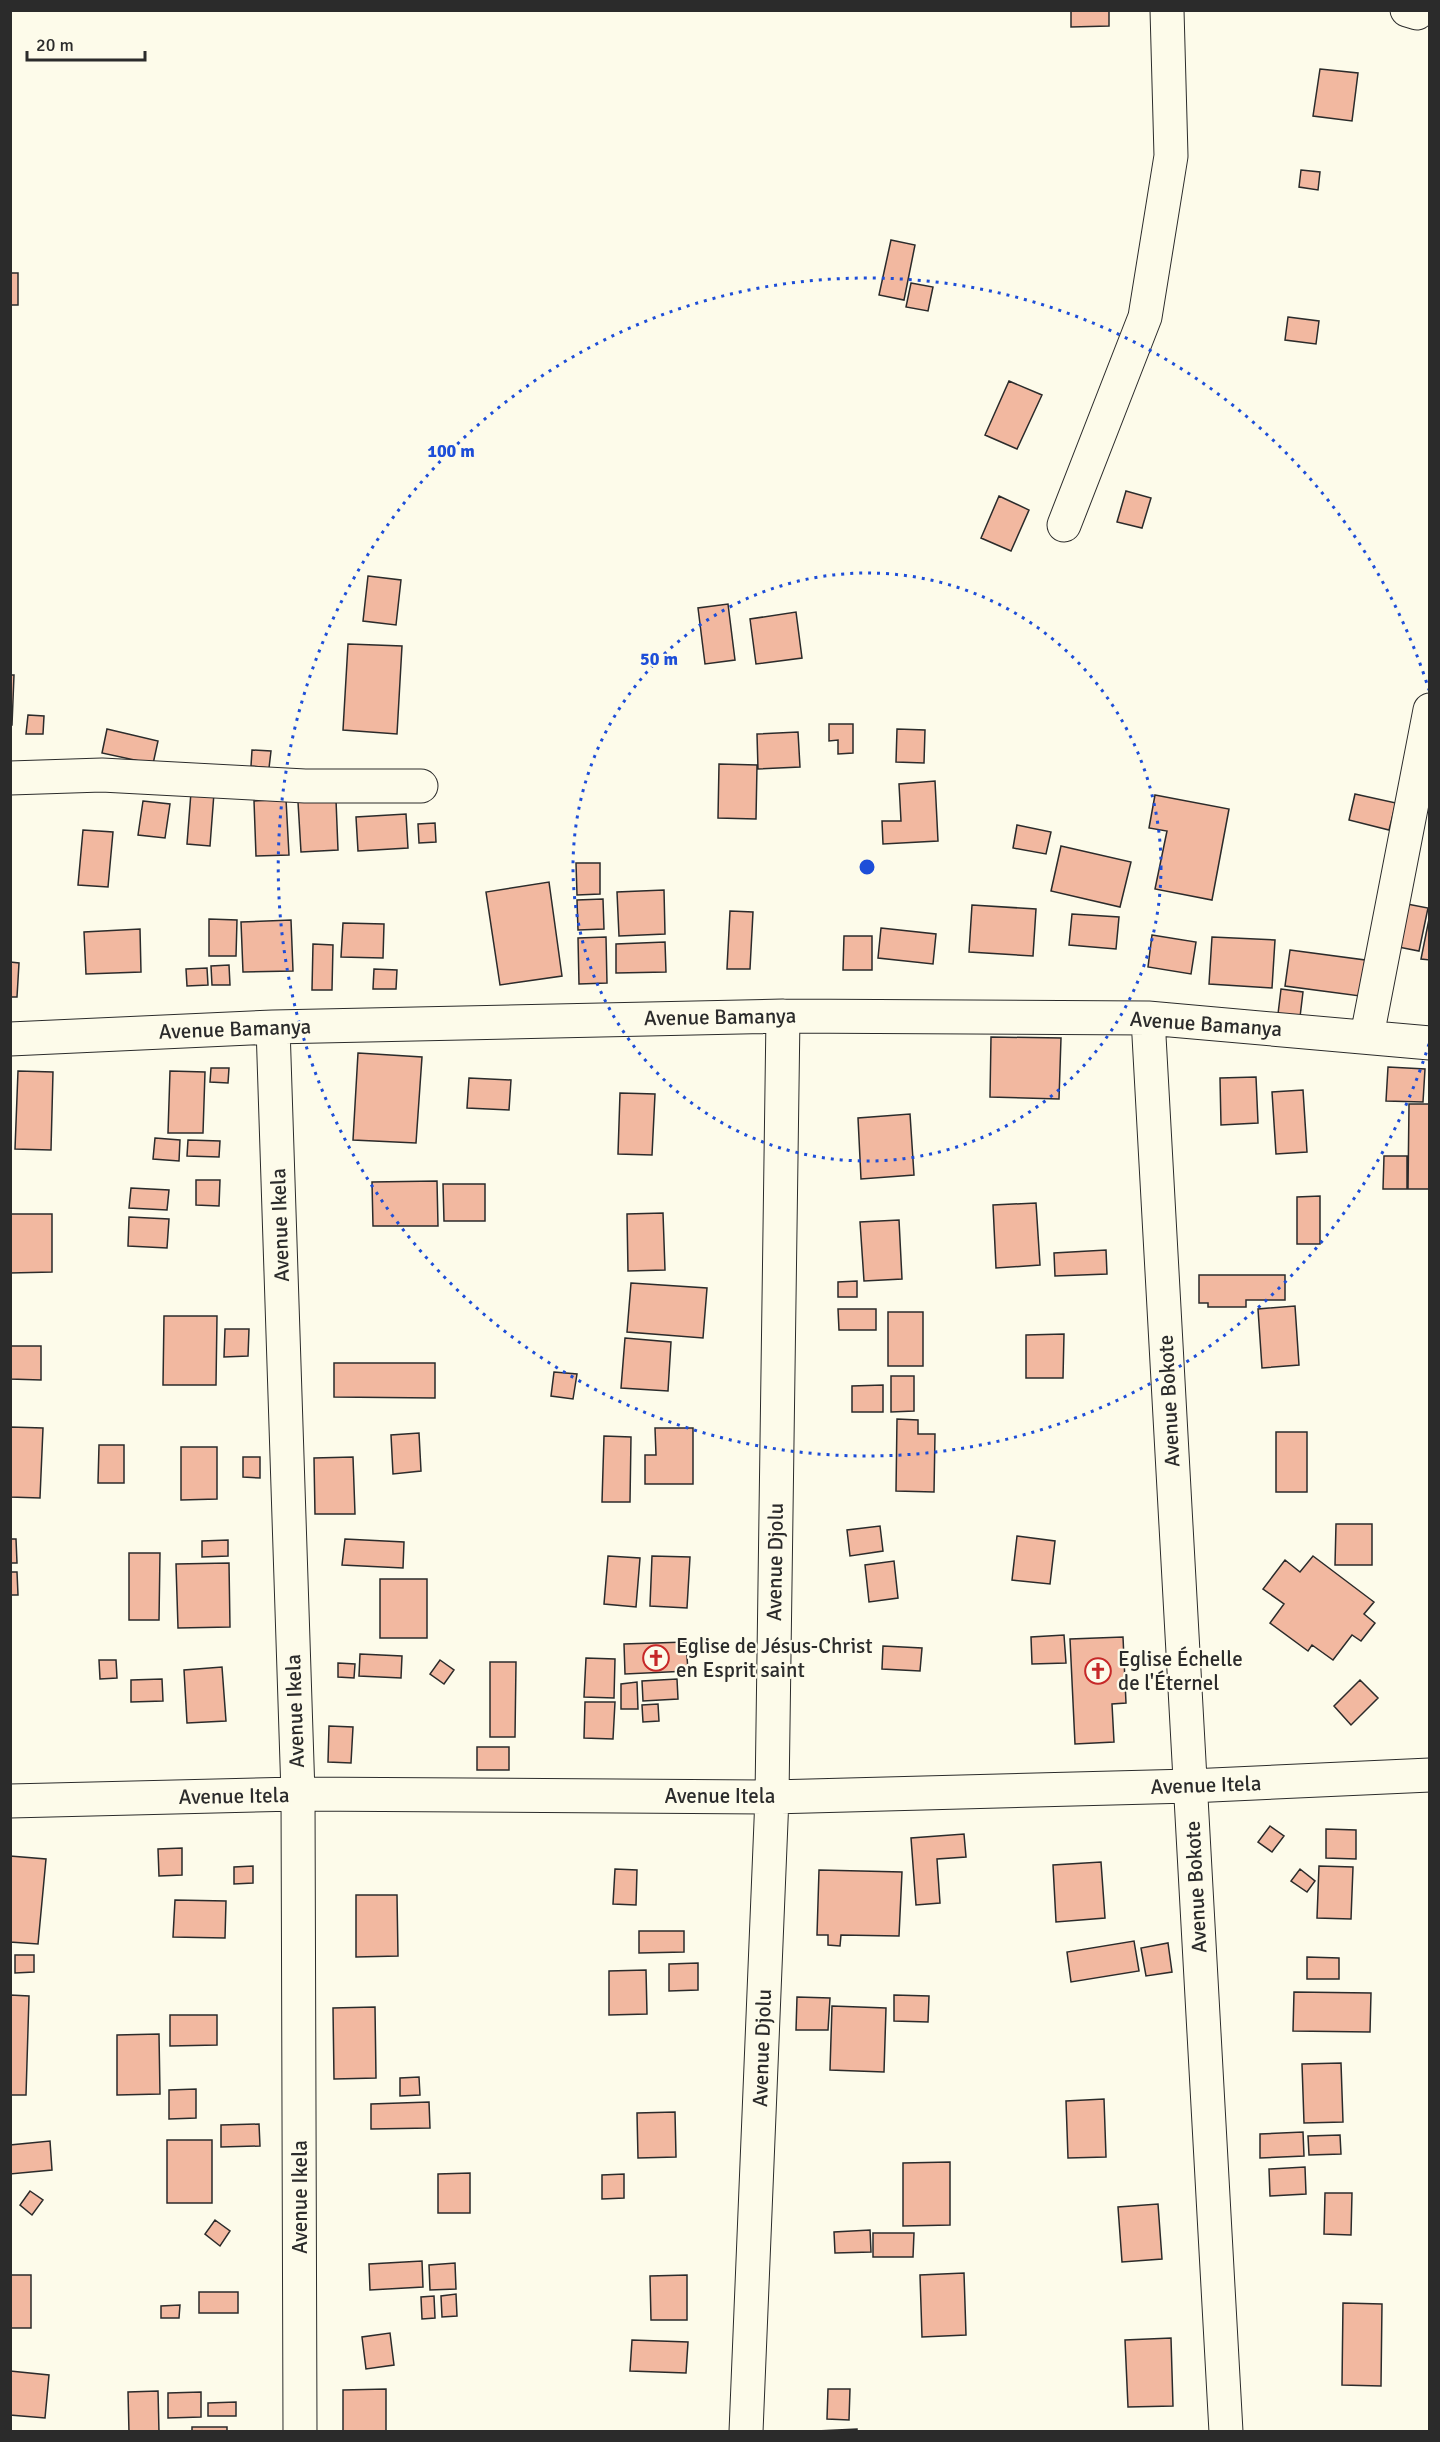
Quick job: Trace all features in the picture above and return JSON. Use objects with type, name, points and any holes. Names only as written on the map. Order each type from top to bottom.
[{"type":"street","points":[[1064,525],[1145,317],[1171,156],[1167,10]]},
{"type":"street","points":[[1367,1036],[1430,710]]},
{"type":"street","points":[[10,778],[102,775],[305,786],[421,786]]},
{"type":"street","name":"Avenue Bamanya","points":[[10,1039],[273,1027],[783,1016],[1148,1018],[1430,1043]]},
{"type":"street","name":"Avenue Djolu","points":[[746,2432],[772,1797],[783,1016]]},
{"type":"street","name":"Avenue Bokote","points":[[1148,1018],[1226,2432]]},
{"type":"street","name":"Avenue Ikela","points":[[273,1027],[298,1794],[300,2432]]},
{"type":"street","name":"Avenue Itela","points":[[10,1802],[298,1794],[772,1797],[1190,1786],[1430,1775]]},
{"type":"building","points":[[1071,10],[1109,10],[1109,26],[1071,27]]},
{"type":"building","points":[[1320,69],[1358,73],[1352,121],[1313,116]]},
{"type":"building","points":[[1301,170],[1320,172],[1318,190],[1299,187]]},
{"type":"building","points":[[891,240],[915,245],[904,300],[879,295]]},
{"type":"building","points":[[10,273],[18,273],[18,305],[10,305]]},
{"type":"building","points":[[911,283],[933,287],[928,311],[906,307]]},
{"type":"building","points":[[1288,317],[1319,321],[1316,344],[1285,340]]},
{"type":"building","points":[[1009,381],[1042,395],[1017,449],[985,435]]},
{"type":"building","points":[[1126,491],[1151,498],[1142,528],[1117,522]]},
{"type":"building","points":[[999,496],[1029,510],[1011,551],[981,538]]},
{"type":"building","points":[[368,576],[401,580],[396,625],[363,621]]},
{"type":"building","points":[[728,604],[735,660],[705,664],[698,608]]},
{"type":"building","points":[[796,612],[802,658],[756,664],[750,619]]},
{"type":"building","points":[[348,644],[402,646],[397,734],[343,730]]},
{"type":"building","points":[[10,675],[14,675],[12,725],[10,725]]},
{"type":"building","points":[[28,715],[44,716],[43,734],[26,734]]},
{"type":"building","points":[[829,724],[853,724],[853,753],[838,754],[838,740],[829,741]]},
{"type":"building","points":[[107,729],[158,741],[153,764],[102,753]]},
{"type":"building","points":[[897,729],[925,730],[924,763],[896,762]]},
{"type":"building","points":[[798,732],[800,767],[758,769],[757,734]]},
{"type":"building","points":[[252,750],[271,751],[269,768],[251,766]]},
{"type":"building","points":[[719,764],[757,765],[756,819],[718,818]]},
{"type":"building","points":[[935,781],[938,841],[883,844],[882,821],[901,821],[899,784]]},
{"type":"building","points":[[191,792],[214,793],[210,846],[187,844]]},
{"type":"building","points":[[1355,794],[1396,803],[1389,830],[1349,820]]},
{"type":"building","points":[[1155,795],[1229,809],[1212,900],[1155,889],[1167,831],[1149,828]]},
{"type":"building","points":[[286,799],[289,855],[256,856],[254,801]]},
{"type":"building","points":[[336,800],[338,850],[301,852],[298,802]]},
{"type":"building","points":[[143,801],[170,804],[165,838],[138,835]]},
{"type":"building","points":[[406,814],[408,848],[358,851],[356,817]]},
{"type":"building","points":[[435,823],[436,842],[419,843],[418,824]]},
{"type":"building","points":[[1017,825],[1051,832],[1046,854],[1013,848]]},
{"type":"building","points":[[83,830],[113,832],[108,887],[78,885]]},
{"type":"building","points":[[1061,846],[1131,862],[1120,907],[1051,891]]},
{"type":"building","points":[[576,863],[600,863],[600,894],[577,895]]},
{"type":"building","points":[[549,882],[562,976],[500,985],[486,892]]},
{"type":"building","points":[[664,890],[665,934],[619,936],[617,892]]},
{"type":"building","points":[[603,899],[604,929],[578,930],[577,900]]},
{"type":"building","points":[[1402,903],[1428,908],[1419,951],[1393,946]]},
{"type":"building","points":[[972,905],[1036,909],[1033,956],[969,952]]},
{"type":"building","points":[[730,911],[753,912],[750,969],[727,969]]},
{"type":"building","points":[[1072,914],[1119,917],[1116,949],[1069,945]]},
{"type":"building","points":[[1430,914],[1430,960],[1421,959]]},
{"type":"building","points":[[209,919],[237,920],[236,956],[209,956]]},
{"type":"building","points":[[291,920],[293,971],[243,972],[241,922]]},
{"type":"building","points":[[343,923],[384,924],[383,958],[341,957]]},
{"type":"building","points":[[881,928],[936,934],[933,964],[878,958]]},
{"type":"building","points":[[140,929],[141,972],[86,974],[84,932]]},
{"type":"building","points":[[1152,935],[1196,942],[1191,974],[1148,967]]},
{"type":"building","points":[[844,936],[872,936],[872,970],[843,970]]},
{"type":"building","points":[[606,937],[607,983],[579,984],[578,938]]},
{"type":"building","points":[[1212,937],[1275,940],[1272,988],[1209,984]]},
{"type":"building","points":[[665,942],[666,972],[616,973],[616,944]]},
{"type":"building","points":[[313,944],[333,945],[332,990],[312,990]]},
{"type":"building","points":[[1290,950],[1365,960],[1360,996],[1285,986]]},
{"type":"building","points":[[10,962],[19,963],[17,997],[10,997]]},
{"type":"building","points":[[229,965],[230,985],[212,985],[211,966]]},
{"type":"building","points":[[207,968],[208,985],[187,986],[186,969]]},
{"type":"building","points":[[374,969],[397,970],[396,989],[373,989]]},
{"type":"building","points":[[1281,989],[1303,992],[1300,1017],[1278,1014]]},
{"type":"building","points":[[991,1037],[1061,1038],[1059,1099],[990,1097]]},
{"type":"building","points":[[358,1053],[422,1057],[416,1143],[353,1140]]},
{"type":"building","points":[[1388,1067],[1425,1069],[1423,1102],[1386,1101]]},
{"type":"building","points":[[211,1068],[229,1068],[228,1083],[210,1082]]},
{"type":"building","points":[[18,1071],[53,1072],[51,1150],[15,1149]]},
{"type":"building","points":[[170,1071],[205,1072],[203,1133],[168,1133]]},
{"type":"building","points":[[1256,1077],[1258,1123],[1221,1125],[1220,1078]]},
{"type":"building","points":[[469,1078],[511,1080],[509,1110],[467,1108]]},
{"type":"building","points":[[1303,1090],[1307,1152],[1276,1154],[1272,1092]]},
{"type":"building","points":[[620,1093],[655,1094],[652,1155],[618,1154]]},
{"type":"building","points":[[1409,1104],[1430,1104],[1430,1189],[1408,1189]]},
{"type":"building","points":[[910,1114],[914,1175],[861,1179],[858,1118]]},
{"type":"building","points":[[155,1138],[180,1140],[179,1161],[153,1159]]},
{"type":"building","points":[[188,1140],[220,1141],[219,1157],[187,1156]]},
{"type":"building","points":[[1384,1156],[1407,1156],[1407,1189],[1383,1189]]},
{"type":"building","points":[[196,1180],[220,1180],[219,1206],[196,1205]]},
{"type":"building","points":[[437,1181],[438,1226],[373,1226],[372,1182]]},
{"type":"building","points":[[443,1184],[485,1184],[485,1221],[444,1221]]},
{"type":"building","points":[[131,1188],[169,1190],[167,1210],[129,1208]]},
{"type":"building","points":[[1320,1196],[1320,1244],[1297,1244],[1297,1197]]},
{"type":"building","points":[[1036,1203],[1040,1265],[996,1268],[993,1205]]},
{"type":"building","points":[[663,1213],[665,1270],[628,1271],[627,1214]]},
{"type":"building","points":[[10,1214],[52,1214],[52,1272],[10,1273]]},
{"type":"building","points":[[129,1217],[169,1219],[167,1248],[128,1246]]},
{"type":"building","points":[[899,1220],[902,1279],[864,1281],[860,1222]]},
{"type":"building","points":[[1106,1250],[1107,1274],[1055,1276],[1054,1253]]},
{"type":"building","points":[[1199,1275],[1285,1275],[1285,1300],[1246,1300],[1246,1307],[1208,1307],[1208,1303],[1199,1303]]},
{"type":"building","points":[[857,1281],[857,1297],[838,1297],[838,1282]]},
{"type":"building","points":[[631,1283],[707,1288],[703,1338],[627,1332]]},
{"type":"building","points":[[1295,1306],[1299,1365],[1262,1368],[1258,1309]]},
{"type":"building","points":[[838,1309],[876,1309],[876,1330],[839,1330]]},
{"type":"building","points":[[888,1312],[923,1312],[923,1366],[888,1366]]},
{"type":"building","points":[[164,1316],[217,1316],[216,1385],[163,1385]]},
{"type":"building","points":[[225,1329],[249,1329],[248,1356],[224,1357]]},
{"type":"building","points":[[1064,1334],[1063,1378],[1026,1378],[1026,1335]]},
{"type":"building","points":[[625,1338],[671,1342],[668,1391],[621,1388]]},
{"type":"building","points":[[10,1346],[41,1346],[41,1380],[10,1379]]},
{"type":"building","points":[[334,1363],[435,1363],[435,1398],[334,1397]]},
{"type":"building","points":[[554,1372],[577,1374],[573,1399],[551,1396]]},
{"type":"building","points":[[891,1376],[914,1376],[914,1411],[891,1412]]},
{"type":"building","points":[[883,1385],[883,1412],[852,1412],[852,1386]]},
{"type":"building","points":[[897,1419],[918,1420],[918,1434],[935,1434],[934,1492],[896,1491]]},
{"type":"building","points":[[10,1427],[43,1428],[40,1498],[10,1497]]},
{"type":"building","points":[[655,1428],[693,1428],[693,1484],[645,1484],[645,1455],[656,1455]]},
{"type":"building","points":[[1276,1432],[1307,1432],[1307,1492],[1276,1492]]},
{"type":"building","points":[[419,1433],[421,1471],[393,1474],[391,1435]]},
{"type":"building","points":[[604,1436],[631,1437],[630,1502],[602,1502]]},
{"type":"building","points":[[99,1445],[124,1445],[124,1483],[98,1483]]},
{"type":"building","points":[[181,1447],[217,1447],[217,1499],[181,1500]]},
{"type":"building","points":[[243,1457],[260,1457],[260,1478],[243,1477]]},
{"type":"building","points":[[353,1457],[355,1514],[315,1514],[314,1458]]},
{"type":"building","points":[[1336,1524],[1372,1524],[1372,1565],[1335,1565]]},
{"type":"building","points":[[880,1526],[883,1551],[850,1556],[847,1530]]},
{"type":"building","points":[[1017,1536],[1055,1541],[1050,1584],[1012,1580]]},
{"type":"building","points":[[10,1539],[16,1539],[17,1563],[10,1563]]},
{"type":"building","points":[[345,1539],[404,1542],[403,1568],[342,1565]]},
{"type":"building","points":[[228,1540],[228,1556],[202,1557],[202,1541]]},
{"type":"building","points":[[129,1553],[160,1553],[159,1620],[129,1620]]},
{"type":"building","points":[[608,1556],[640,1558],[636,1607],[604,1604]]},
{"type":"building","points":[[652,1556],[690,1557],[687,1608],[650,1606]]},
{"type":"building","points":[[1313,1556],[1374,1602],[1364,1614],[1375,1623],[1361,1641],[1352,1635],[1333,1660],[1312,1645],[1308,1651],[1270,1623],[1284,1604],[1263,1589],[1285,1560],[1300,1572]]},
{"type":"building","points":[[894,1561],[898,1598],[869,1602],[865,1565]]},
{"type":"building","points":[[229,1563],[230,1627],[178,1628],[176,1564]]},
{"type":"building","points":[[10,1572],[17,1572],[18,1595],[10,1595]]},
{"type":"building","points":[[380,1579],[427,1579],[427,1638],[380,1638]]},
{"type":"building","points":[[1064,1635],[1066,1663],[1032,1664],[1031,1637]]},
{"type":"building","name":"Eglise Échelle de l'Éternel","points":[[1123,1637],[1126,1703],[1112,1704],[1114,1742],[1075,1744],[1070,1639]]},
{"type":"building","name":"Eglise de Jésus-Christ en Esprit saint","points":[[686,1642],[688,1671],[625,1674],[624,1644]]},
{"type":"building","points":[[883,1646],[922,1648],[920,1671],[882,1669]]},
{"type":"building","points":[[360,1654],[402,1656],[401,1678],[359,1676]]},
{"type":"building","points":[[586,1658],[615,1659],[614,1698],[584,1697]]},
{"type":"building","points":[[99,1660],[116,1660],[117,1678],[100,1679]]},
{"type":"building","points":[[440,1660],[454,1670],[444,1684],[430,1674]]},
{"type":"building","points":[[490,1662],[516,1662],[515,1737],[490,1737]]},
{"type":"building","points":[[338,1663],[355,1664],[354,1678],[338,1677]]},
{"type":"building","points":[[222,1667],[226,1721],[187,1723],[184,1670]]},
{"type":"building","points":[[162,1679],[163,1701],[131,1702],[131,1680]]},
{"type":"building","points":[[677,1679],[678,1699],[643,1701],[642,1681]]},
{"type":"building","points":[[1360,1680],[1378,1698],[1351,1725],[1334,1706]]},
{"type":"building","points":[[637,1682],[638,1709],[621,1709],[621,1684]]},
{"type":"building","points":[[585,1702],[615,1702],[613,1739],[584,1738]]},
{"type":"building","points":[[658,1704],[659,1721],[643,1722],[642,1705]]},
{"type":"building","points":[[329,1726],[353,1727],[351,1763],[328,1762]]},
{"type":"building","points":[[477,1747],[509,1747],[509,1770],[477,1770]]},
{"type":"building","points":[[1270,1826],[1284,1836],[1272,1852],[1258,1842]]},
{"type":"building","points":[[1326,1829],[1356,1830],[1356,1859],[1326,1858]]},
{"type":"building","points":[[964,1834],[966,1857],[937,1859],[940,1903],[916,1905],[911,1838]]},
{"type":"building","points":[[182,1848],[182,1875],[159,1876],[158,1849]]},
{"type":"building","points":[[10,1856],[46,1859],[38,1944],[10,1942]]},
{"type":"building","points":[[1101,1862],[1105,1918],[1056,1922],[1053,1865]]},
{"type":"building","points":[[253,1866],[253,1883],[234,1884],[234,1867]]},
{"type":"building","points":[[1319,1866],[1353,1867],[1351,1919],[1317,1918]]},
{"type":"building","points":[[615,1869],[637,1870],[636,1905],[613,1904]]},
{"type":"building","points":[[1300,1869],[1315,1881],[1307,1892],[1291,1881]]},
{"type":"building","points":[[819,1870],[902,1872],[899,1936],[841,1935],[840,1946],[828,1945],[828,1935],[817,1935]]},
{"type":"building","points":[[356,1895],[397,1895],[398,1956],[356,1957]]},
{"type":"building","points":[[175,1900],[226,1901],[225,1938],[173,1937]]},
{"type":"building","points":[[639,1931],[684,1931],[684,1952],[639,1953]]},
{"type":"building","points":[[1134,1941],[1139,1971],[1071,1982],[1067,1952]]},
{"type":"building","points":[[1168,1943],[1172,1972],[1146,1976],[1141,1948]]},
{"type":"building","points":[[15,1955],[34,1955],[34,1972],[15,1973]]},
{"type":"building","points":[[1307,1957],[1339,1958],[1339,1979],[1307,1979]]},
{"type":"building","points":[[698,1963],[698,1990],[669,1991],[669,1964]]},
{"type":"building","points":[[646,1970],[647,2014],[609,2015],[609,1971]]},
{"type":"building","points":[[1294,1992],[1371,1993],[1370,2032],[1293,2031]]},
{"type":"building","points":[[10,1995],[29,1996],[26,2095],[10,2095]]},
{"type":"building","points":[[894,1995],[929,1996],[928,2022],[894,2021]]},
{"type":"building","points":[[797,1997],[830,1998],[828,2030],[796,2030]]},
{"type":"building","points":[[832,2006],[886,2008],[884,2072],[830,2070]]},
{"type":"building","points":[[375,2007],[376,2078],[334,2079],[333,2008]]},
{"type":"building","points":[[170,2015],[217,2015],[217,2045],[170,2046]]},
{"type":"building","points":[[159,2034],[160,2094],[117,2095],[117,2035]]},
{"type":"building","points":[[1341,2063],[1343,2122],[1304,2123],[1302,2064]]},
{"type":"building","points":[[419,2077],[420,2095],[400,2096],[400,2078]]},
{"type":"building","points":[[196,2089],[196,2118],[169,2119],[169,2090]]},
{"type":"building","points":[[1104,2099],[1106,2157],[1068,2158],[1066,2101]]},
{"type":"building","points":[[429,2102],[430,2128],[371,2129],[371,2104]]},
{"type":"building","points":[[675,2112],[676,2157],[638,2158],[637,2113]]},
{"type":"building","points":[[259,2124],[260,2146],[221,2147],[221,2125]]},
{"type":"building","points":[[1303,2132],[1304,2156],[1260,2158],[1260,2134]]},
{"type":"building","points":[[1340,2135],[1341,2154],[1309,2155],[1308,2136]]},
{"type":"building","points":[[167,2140],[212,2140],[212,2203],[167,2203]]},
{"type":"building","points":[[50,2141],[52,2170],[10,2174],[10,2145]]},
{"type":"building","points":[[950,2162],[950,2225],[903,2226],[903,2163]]},
{"type":"building","points":[[1305,2167],[1306,2194],[1270,2196],[1269,2169]]},
{"type":"building","points":[[470,2173],[470,2213],[438,2213],[438,2174]]},
{"type":"building","points":[[624,2174],[624,2198],[602,2199],[602,2175]]},
{"type":"building","points":[[30,2191],[43,2200],[32,2215],[20,2205]]},
{"type":"building","points":[[1325,2193],[1352,2193],[1351,2235],[1324,2234]]},
{"type":"building","points":[[1158,2204],[1162,2259],[1122,2262],[1118,2207]]},
{"type":"building","points":[[215,2220],[230,2231],[220,2246],[205,2234]]},
{"type":"building","points":[[870,2230],[871,2252],[835,2253],[834,2232]]},
{"type":"building","points":[[873,2233],[914,2233],[913,2257],[873,2257]]},
{"type":"building","points":[[422,2261],[423,2287],[370,2290],[369,2264]]},
{"type":"building","points":[[455,2263],[456,2289],[430,2290],[429,2265]]},
{"type":"building","points":[[964,2273],[966,2335],[922,2337],[920,2275]]},
{"type":"building","points":[[10,2275],[31,2275],[31,2328],[10,2328]]},
{"type":"building","points":[[687,2275],[687,2320],[651,2320],[650,2276]]},
{"type":"building","points":[[199,2292],[238,2292],[238,2313],[199,2313]]},
{"type":"building","points":[[456,2294],[457,2316],[442,2317],[441,2296]]},
{"type":"building","points":[[434,2296],[435,2318],[422,2319],[421,2297]]},
{"type":"building","points":[[1343,2303],[1382,2304],[1381,2386],[1342,2385]]},
{"type":"building","points":[[180,2305],[179,2318],[161,2318],[161,2306]]},
{"type":"building","points":[[390,2333],[394,2365],[366,2369],[362,2337]]},
{"type":"building","points":[[1171,2338],[1173,2406],[1128,2407],[1125,2340]]},
{"type":"building","points":[[632,2340],[688,2342],[686,2373],[630,2371]]},
{"type":"building","points":[[10,2371],[49,2375],[45,2418],[10,2415]]},
{"type":"building","points":[[386,2389],[386,2432],[343,2432],[343,2390]]},
{"type":"building","points":[[828,2389],[850,2389],[849,2420],[827,2419]]},
{"type":"building","points":[[158,2391],[159,2432],[129,2432],[128,2392]]},
{"type":"building","points":[[201,2392],[201,2417],[168,2418],[168,2393]]},
{"type":"building","points":[[236,2402],[236,2416],[208,2416],[208,2403]]},
{"type":"building","points":[[192,2427],[227,2427],[227,2432],[192,2432]]},
{"type":"building","points":[[857,2429],[857,2432],[817,2432],[817,2431]]},
{"type":"place","name":"Eglise de Jésus-Christ en Esprit saint","points":[[656,1658]]},
{"type":"place","name":"Eglise Échelle de l'Éternel","points":[[1098,1671]]}]
